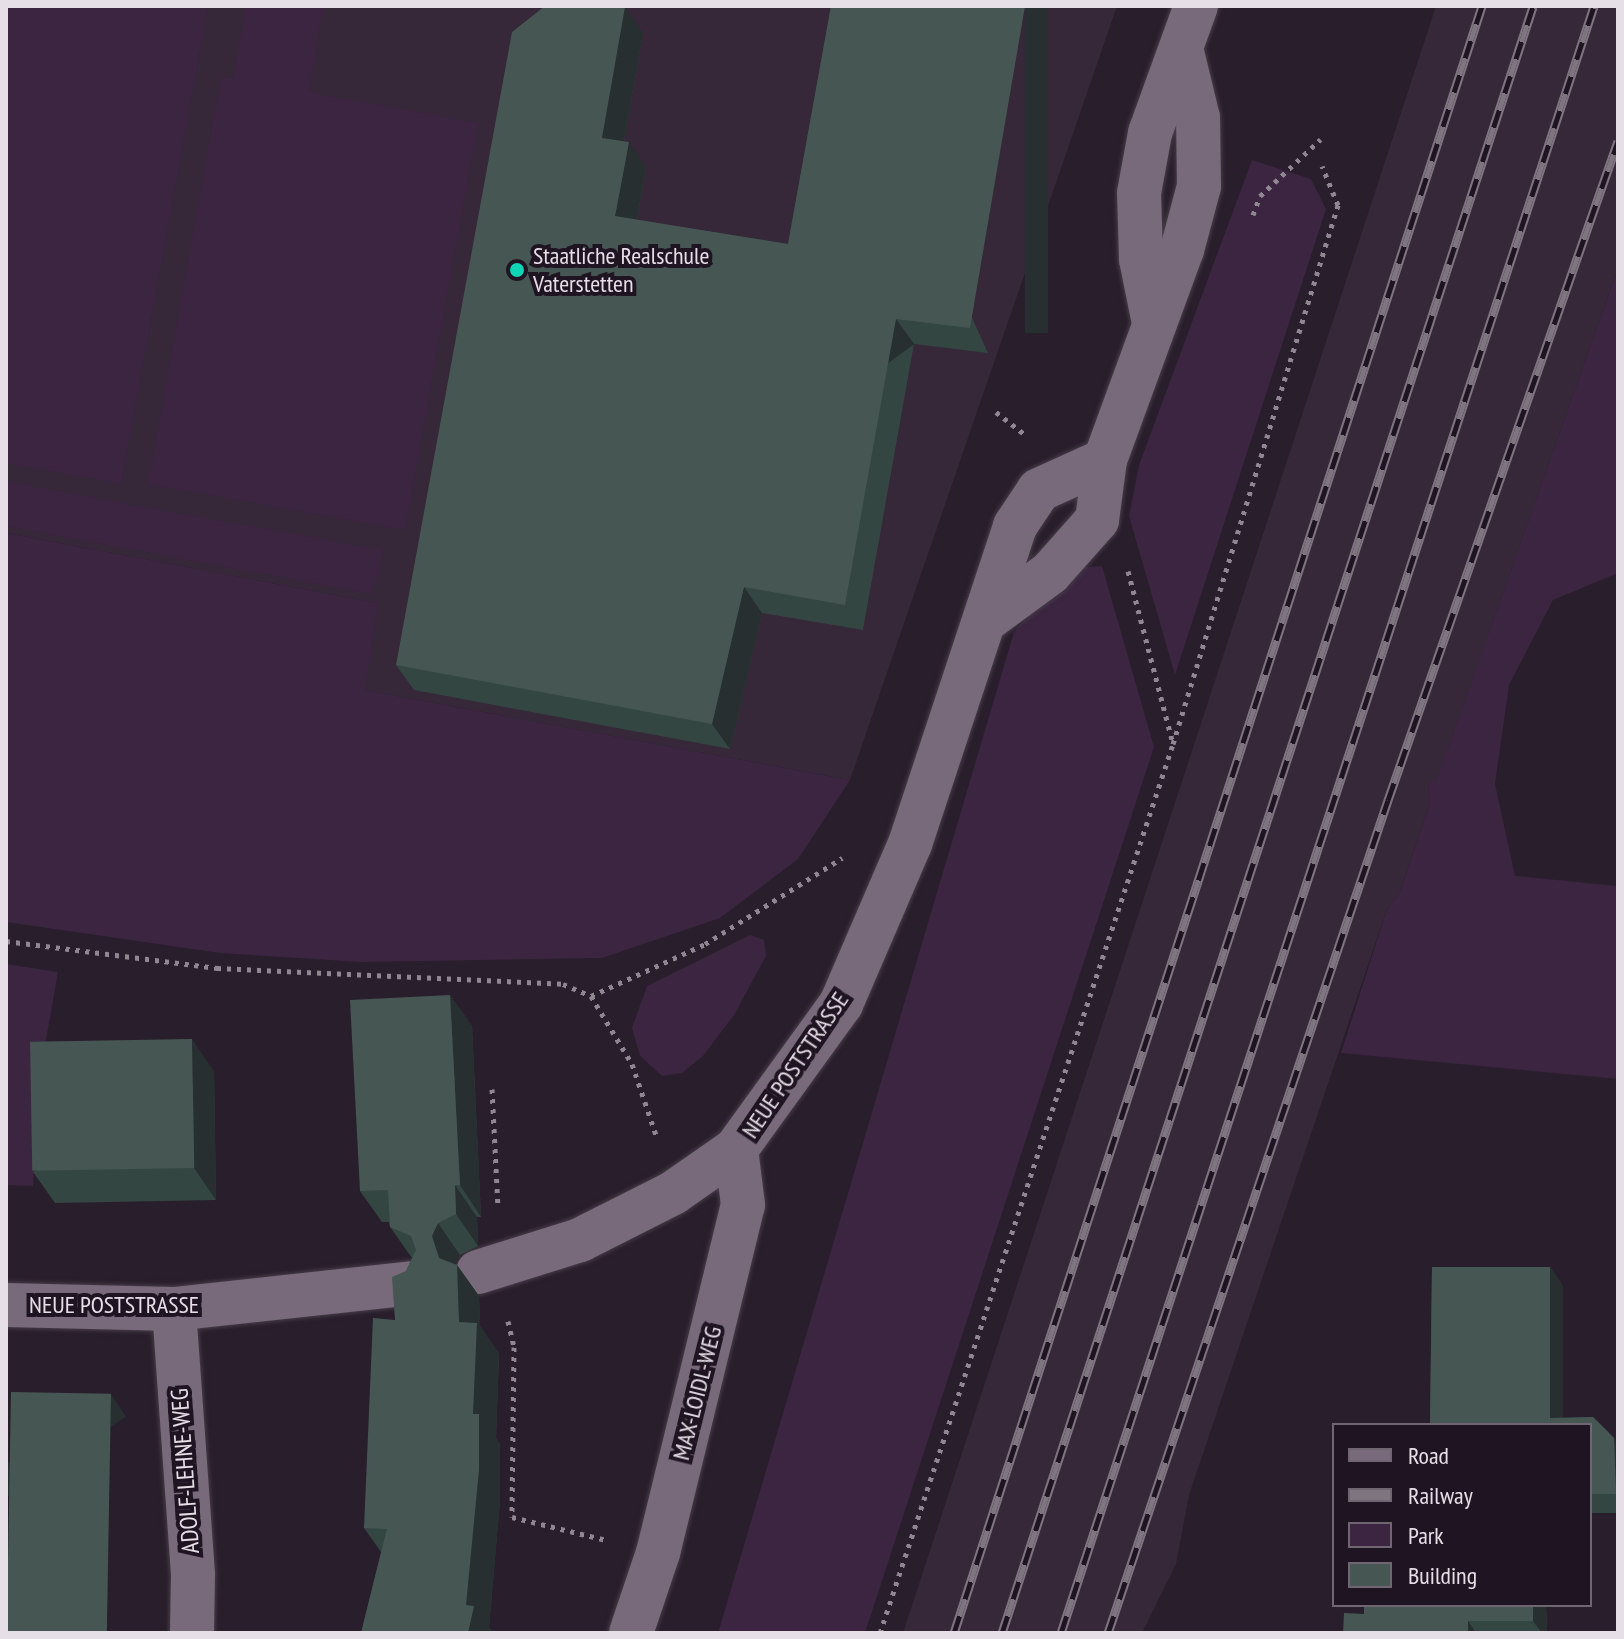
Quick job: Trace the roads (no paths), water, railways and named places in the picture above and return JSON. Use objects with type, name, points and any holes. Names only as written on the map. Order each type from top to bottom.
[{"type":"street","points":[[1154,323],[1141,259],[1139,193],[1150,133],[1182,52],[1196,6]]},
{"type":"street","points":[[986,620],[1050,573],[1097,520],[1105,460],[1182,250],[1199,186],[1198,118],[1182,52]]},
{"type":"street","name":"NEUE POSTSTRASSE","points":[[478,1272],[580,1240],[673,1193],[736,1149],[841,1004],[910,844],[1015,526],[1039,490],[1105,460]]},
{"type":"street","name":"MAX-LOIDL-WEG","points":[[631,1633],[658,1553],[743,1205],[736,1149]]},
{"type":"street","name":"NEUE POSTSTRASSE","points":[[6,1305],[174,1309],[413,1283]]},
{"type":"street","name":"ADOLF-LEHNE-WEG","points":[[174,1309],[193,1574],[192,1633]]},
{"type":"railway","points":[[954,1633],[1482,6]]},
{"type":"railway","points":[[1002,1633],[1533,6]]},
{"type":"railway","points":[[1061,1633],[1594,6]]},
{"type":"railway","points":[[1108,1633],[1388,800],[1618,141]]},
{"type":"place","name":"Staatliche Realschule Vaterstetten","points":[[517,270]]}]
